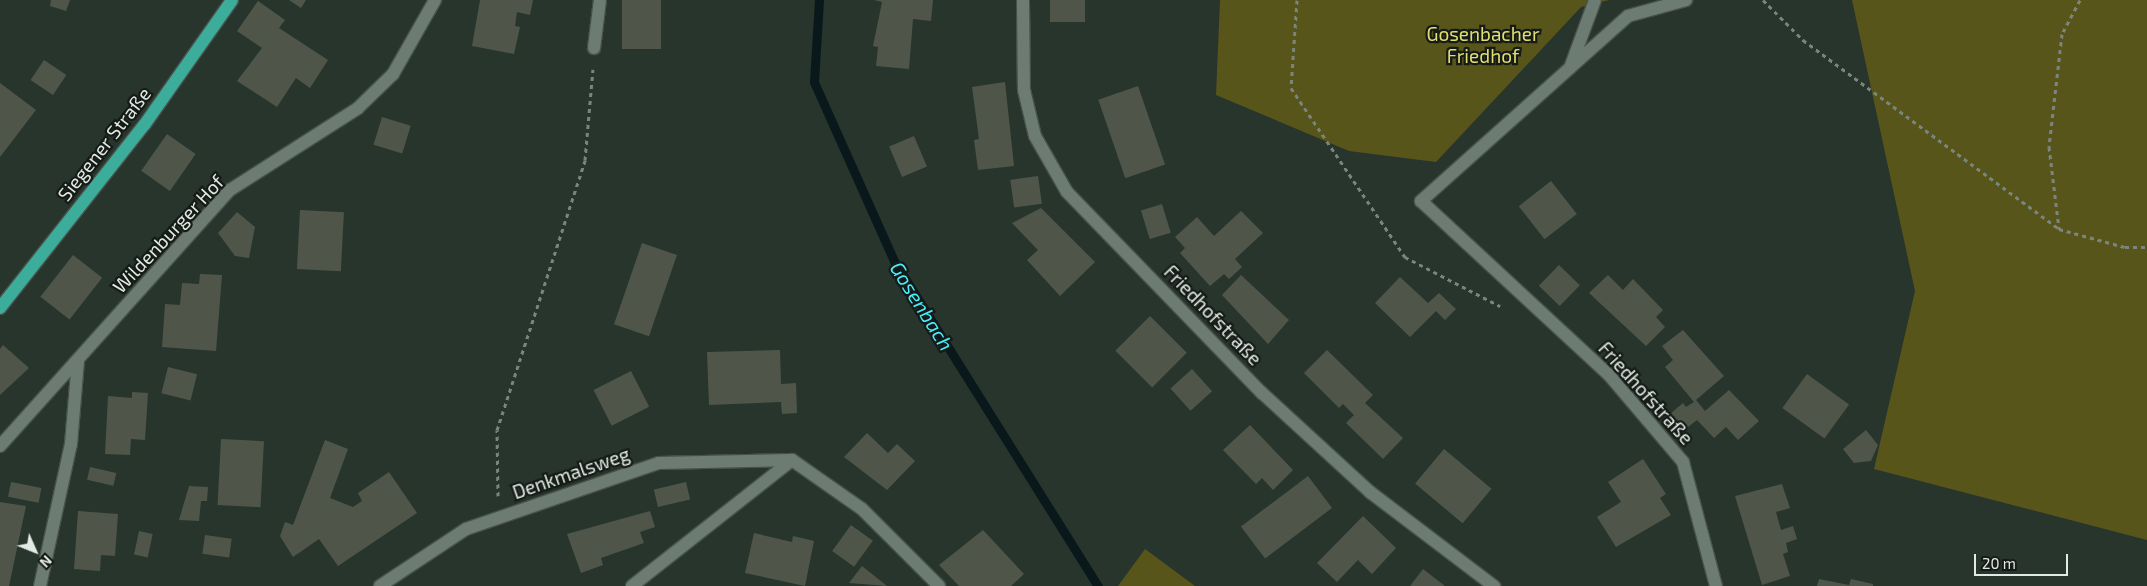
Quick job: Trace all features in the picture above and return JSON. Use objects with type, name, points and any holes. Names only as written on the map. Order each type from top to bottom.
[{"type":"main road","name":"Siegener Straße","points":[[0,308],[145,124],[232,0]]},
{"type":"street","name":"Wildenburger Hof","points":[[0,446],[230,190],[358,108],[393,74],[435,0]]},
{"type":"street","points":[[594,48],[600,0]]},
{"type":"street","name":"Friedhofstraße","points":[[1023,0],[1024,90],[1035,136],[1067,192],[1262,393],[1370,492],[1494,586]]},
{"type":"street","points":[[1569,70],[1595,0]]},
{"type":"street","points":[[1569,70],[1628,16],[1686,0]]},
{"type":"street","name":"Friedhofstraße","points":[[1569,70],[1421,201],[1609,375],[1684,462],[1716,586]]},
{"type":"street","points":[[40,586],[71,444],[78,360]]},
{"type":"street","points":[[632,586],[792,460],[862,510],[939,586]]},
{"type":"street","name":"Denkmalsweg","points":[[380,586],[466,528],[659,463],[792,460]]},
{"type":"path","points":[[1297,0],[1291,88],[1405,257],[1499,306],[1528,302]]},
{"type":"path","points":[[1762,0],[1811,46],[2059,229],[2125,247],[2147,247]]},
{"type":"path","points":[[2059,229],[2049,147],[2062,34],[2080,0]]},
{"type":"path","points":[[498,518],[497,430],[585,160],[594,48]]},
{"type":"green space","name":"Gosenbacher Friedhof","points":[[1220,0],[1609,0],[1581,7],[1436,162],[1349,151],[1216,95]]},
{"type":"green space","points":[[1852,0],[2147,0],[2147,540],[1874,469],[1915,291]]},
{"type":"green space","points":[[1145,549],[1195,586],[1118,586]]},
{"type":"building","points":[[51,0],[70,0],[66,11],[50,6]]},
{"type":"building","points":[[289,0],[306,0],[301,8]]},
{"type":"building","points":[[480,0],[533,0],[530,15],[517,12],[515,26],[520,27],[514,54],[472,46]]},
{"type":"building","points":[[622,0],[661,0],[661,49],[622,49]]},
{"type":"building","points":[[874,0],[933,0],[931,21],[913,19],[909,69],[876,66],[878,47],[873,46],[882,2]]},
{"type":"building","points":[[1050,0],[1085,0],[1085,22],[1050,22]]},
{"type":"building","points":[[258,1],[285,20],[279,28],[328,60],[310,88],[296,78],[277,107],[237,81],[262,48],[237,31]]},
{"type":"building","points":[[44,60],[66,75],[53,95],[31,80]]},
{"type":"building","points":[[1005,82],[1014,166],[978,170],[974,140],[979,139],[972,87]]},
{"type":"building","points":[[0,83],[36,110],[0,157]]},
{"type":"building","points":[[1138,86],[1165,164],[1125,178],[1098,100]]},
{"type":"building","points":[[382,117],[411,126],[402,154],[374,145]]},
{"type":"building","points":[[167,134],[196,154],[170,191],[141,171]]},
{"type":"building","points":[[914,136],[927,166],[902,177],[889,147]]},
{"type":"building","points":[[1038,176],[1042,204],[1014,208],[1010,180]]},
{"type":"building","points":[[1551,181],[1577,214],[1545,239],[1519,206]]},
{"type":"building","points":[[1162,204],[1171,233],[1150,239],[1141,210]]},
{"type":"building","points":[[1041,208],[1095,262],[1060,296],[1027,260],[1038,250],[1012,223]]},
{"type":"building","points":[[300,210],[344,212],[341,271],[297,269]]},
{"type":"building","points":[[1241,211],[1263,233],[1235,259],[1242,267],[1229,279],[1224,274],[1210,286],[1180,253],[1185,248],[1175,237],[1197,217],[1214,236]]},
{"type":"building","points":[[237,212],[255,227],[249,258],[235,256],[218,233]]},
{"type":"building","points":[[642,243],[677,255],[649,336],[614,324]]},
{"type":"building","points":[[73,255],[102,278],[70,320],[40,297]]},
{"type":"building","points":[[1559,265],[1580,285],[1560,306],[1539,286]]},
{"type":"building","points":[[200,274],[222,275],[216,351],[162,347],[165,304],[180,305],[182,283],[199,284]]},
{"type":"building","points":[[1241,275],[1289,320],[1268,344],[1222,295]]},
{"type":"building","points":[[1608,275],[1623,290],[1633,279],[1663,310],[1656,317],[1665,327],[1646,346],[1589,293]]},
{"type":"building","points":[[1400,277],[1428,303],[1439,293],[1456,309],[1445,320],[1436,311],[1410,337],[1375,303]]},
{"type":"building","points":[[1150,316],[1187,353],[1152,387],[1115,351]]},
{"type":"building","points":[[1683,330],[1724,376],[1696,400],[1705,411],[1729,390],[1759,421],[1738,440],[1726,427],[1714,438],[1697,420],[1683,431],[1670,414],[1683,403],[1686,407],[1694,402],[1665,367],[1673,360],[1662,346]]},
{"type":"building","points":[[3,345],[29,368],[0,395],[0,349]]},
{"type":"building","points":[[780,350],[781,384],[796,383],[797,413],[782,414],[781,402],[709,405],[707,352]]},
{"type":"building","points":[[1327,350],[1373,395],[1365,403],[1403,438],[1383,459],[1346,423],[1354,415],[1343,404],[1339,408],[1304,373]]},
{"type":"building","points":[[168,367],[197,374],[191,400],[161,393]]},
{"type":"building","points":[[1192,369],[1212,391],[1191,411],[1170,388]]},
{"type":"building","points":[[631,371],[649,407],[612,426],[594,390]]},
{"type":"building","points":[[1807,374],[1849,405],[1824,439],[1782,408]]},
{"type":"building","points":[[132,392],[148,393],[145,440],[131,439],[130,455],[105,454],[108,396],[132,398]]},
{"type":"building","points":[[1250,425],[1293,470],[1273,490],[1262,478],[1256,484],[1223,450]]},
{"type":"building","points":[[1866,430],[1878,445],[1871,461],[1854,463],[1843,449]]},
{"type":"building","points":[[867,433],[888,453],[897,444],[915,461],[887,490],[844,457]]},
{"type":"building","points":[[221,439],[264,441],[260,507],[218,505]]},
{"type":"building","points":[[325,440],[348,449],[330,498],[353,507],[362,501],[358,493],[389,472],[417,513],[338,566],[319,539],[293,557],[280,536],[285,522],[293,525]]},
{"type":"building","points":[[1444,449],[1491,489],[1463,523],[1415,483]]},
{"type":"building","points":[[1643,459],[1666,494],[1660,498],[1671,515],[1616,547],[1597,517],[1621,502],[1608,482]]},
{"type":"building","points":[[90,467],[116,473],[113,486],[87,480]]},
{"type":"building","points":[[1308,476],[1332,508],[1265,558],[1241,527]]},
{"type":"building","points":[[11,482],[41,488],[39,503],[8,497]]},
{"type":"building","points":[[686,482],[690,500],[658,507],[654,489]]},
{"type":"building","points":[[1782,484],[1790,508],[1776,512],[1781,530],[1793,526],[1797,539],[1786,543],[1788,552],[1783,554],[1790,576],[1762,585],[1735,496]]},
{"type":"building","points":[[189,486],[208,487],[207,501],[201,501],[199,521],[179,520]]},
{"type":"building","points":[[0,502],[26,506],[9,586],[0,586]]},
{"type":"building","points":[[78,511],[118,514],[115,556],[101,555],[100,571],[74,569]]},
{"type":"building","points":[[650,511],[655,527],[640,532],[644,543],[601,558],[603,565],[581,573],[567,534]]},
{"type":"building","points":[[1363,516],[1396,548],[1372,574],[1358,560],[1337,582],[1317,563]]},
{"type":"building","points":[[851,525],[873,541],[854,567],[832,551]]},
{"type":"building","points":[[983,530],[1024,574],[1011,586],[959,586],[939,565]]},
{"type":"building","points":[[139,531],[153,534],[148,557],[134,554]]},
{"type":"building","points":[[754,533],[792,542],[793,536],[814,541],[805,586],[745,573]]},
{"type":"building","points":[[205,535],[232,539],[229,558],[202,554]]},
{"type":"building","points":[[862,566],[887,586],[849,583]]},
{"type":"building","points":[[1423,569],[1445,586],[1410,586]]},
{"type":"building","points":[[1819,579],[1849,585],[1851,579],[1873,584],[1873,586],[1817,586]]},
{"type":"waterway","name":"Gosenbach","points":[[819,0],[814,82],[894,261],[1098,586]]}]
